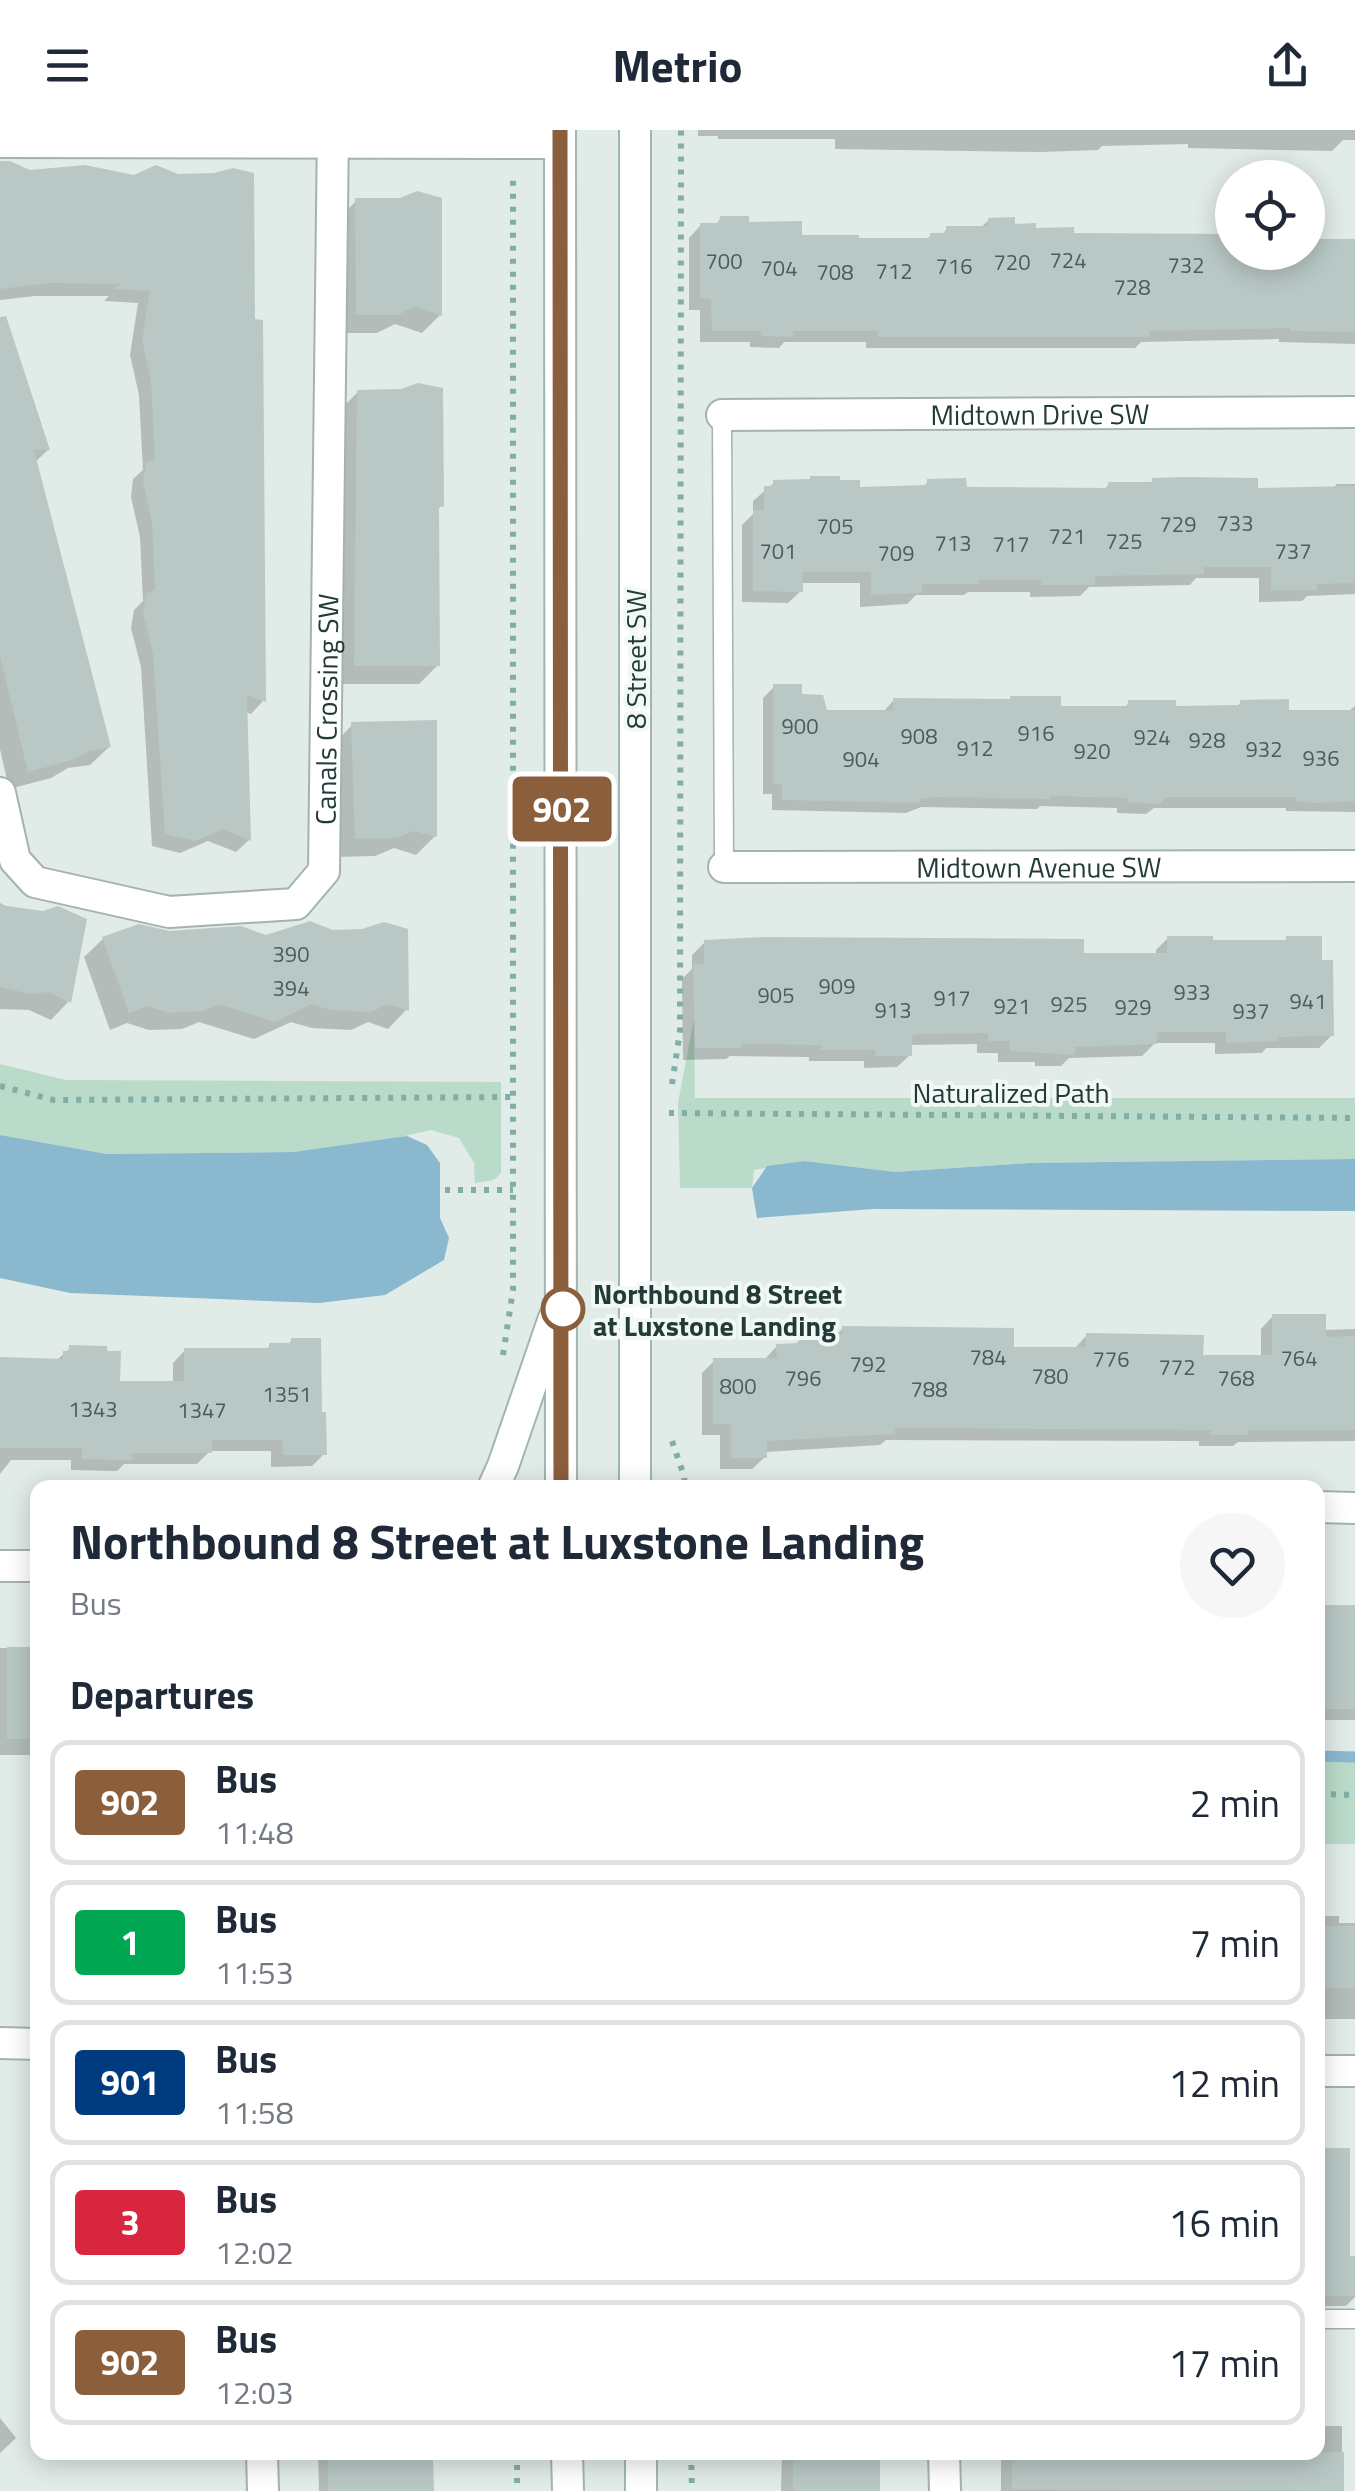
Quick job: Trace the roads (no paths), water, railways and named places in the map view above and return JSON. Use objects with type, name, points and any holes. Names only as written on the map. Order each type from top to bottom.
[{"type":"street","name":"8 Street SW","points":[[635,130],[635,1480]]},
{"type":"street","name":"Canals Crossing SW","points":[[0,794],[15,860],[35,882],[169,912],[296,904],[324,871],[333,136]]},
{"type":"street","points":[[0,142],[560,136],[560,1480]]},
{"type":"street","name":"Midtown Drive SW","points":[[722,415],[1355,412]]},
{"type":"street","name":"Midtown Avenue SW","points":[[724,867],[1355,866]]},
{"type":"street","points":[[496,1480],[563,1292]]},
{"type":"street","points":[[1325,1507],[1355,1508]]},
{"type":"street","points":[[0,1566],[30,1566]]},
{"type":"street","points":[[0,2044],[30,2044]]},
{"type":"street","points":[[1325,2071],[1355,2071]]},
{"type":"street","points":[[262,2460],[263,2491]]},
{"type":"street","points":[[568,2460],[568,2491]]},
{"type":"street","points":[[641,2460],[641,2491]]},
{"type":"street","points":[[944,2460],[944,2491]]},
{"type":"lane","points":[[722,415],[724,867]]},
{"type":"lane","points":[[1325,2319],[1355,2319]]},
{"type":"water","points":[[0,1135],[107,1154],[294,1152],[407,1136],[427,1145],[440,1163],[440,1218],[449,1238],[444,1260],[385,1295],[319,1303],[70,1293],[0,1278]]},
{"type":"water","points":[[1355,1159],[1355,1211],[873,1209],[757,1218],[752,1188],[767,1166],[805,1161],[895,1172],[1030,1163]]},
{"type":"waterway","points":[[1325,1756],[1355,1757]]},
{"type":"place","name":"Northbound 8 Street at Luxstone Landing","points":[[563,1309]]}]
